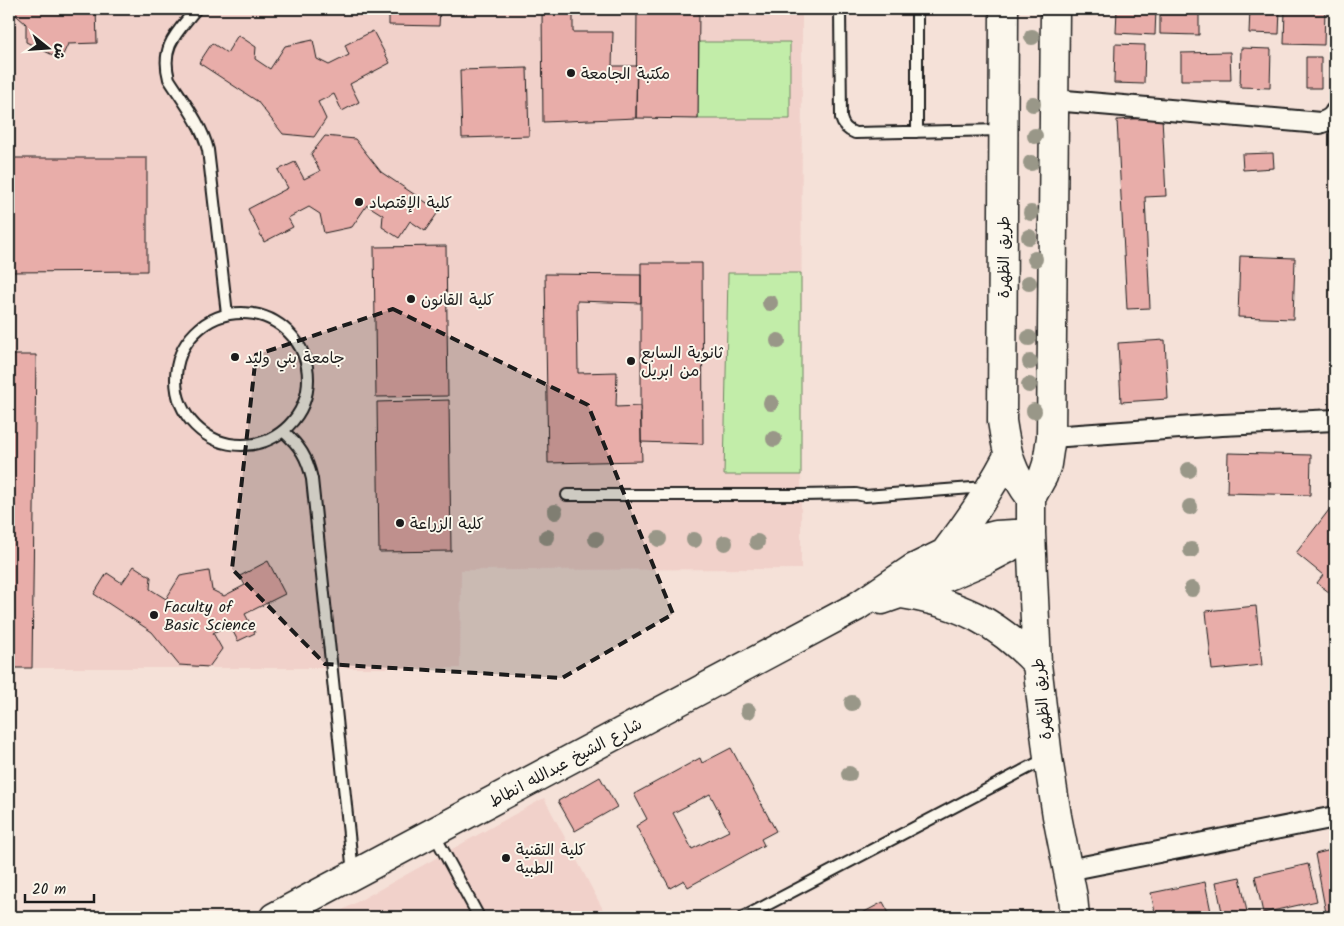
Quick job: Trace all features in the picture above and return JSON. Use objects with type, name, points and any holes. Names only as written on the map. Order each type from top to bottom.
[{"type":"main road","name":"طريق الظهرة","points":[[1004,9],[1002,421],[1008,456],[1021,485],[1032,498]]},
{"type":"main road","name":"طريق الظهرة","points":[[1055,9],[1051,436],[1045,470],[1032,498],[1031,533],[1037,664],[1048,758],[1057,816],[1078,910]]},
{"type":"main road","points":[[944,553],[979,507],[1008,456]]},
{"type":"main road","name":"شارع الشيخ عبدالله انطاط","points":[[274,917],[856,607],[912,569],[965,543],[980,538],[1031,533]]},
{"type":"main road","name":"شارع الشيخ عبدالله انطاط","points":[[856,607],[901,594],[988,559],[1031,533]]},
{"type":"main road","points":[[901,594],[924,597],[966,611],[1004,634],[1022,648],[1037,664]]},
{"type":"street","points":[[1054,100],[1320,123],[1333,118],[1335,113]]},
{"type":"street","points":[[1051,436],[1335,420]]},
{"type":"street","points":[[1068,870],[1335,817]]},
{"type":"lane","points":[[196,9],[170,42],[165,60],[166,70],[169,79],[201,130],[208,150],[227,314]]},
{"type":"lane","points":[[840,9],[841,118],[846,128],[855,133],[1004,130]]},
{"type":"lane","points":[[917,9],[917,132]]},
{"type":"lane","points":[[227,314],[256,314],[270,319],[283,327],[294,337],[306,364],[308,379],[302,408],[283,431],[257,444],[242,446],[227,444],[213,440],[200,432],[182,408],[177,394],[175,380],[182,350],[200,327],[212,319],[227,314]]},
{"type":"lane","points":[[283,431],[302,452],[309,465],[312,479],[353,875]]},
{"type":"lane","points":[[568,495],[856,494],[865,496],[991,486]]},
{"type":"lane","points":[[744,917],[1048,758]]},
{"type":"lane","points":[[433,833],[478,917]]},
{"type":"highlighted area","points":[[393,309],[588,405],[673,614],[562,678],[325,664],[232,569],[256,355]]},
{"type":"shaded area","name":"جامعة بني وليد","points":[[9,9],[802,9],[801,569],[461,570],[460,668],[9,668]]},
{"type":"shaded area","name":"كلية التقنية الطبية","points":[[544,798],[607,917],[330,917]]},
{"type":"green space","points":[[699,42],[790,42],[790,119],[698,119]]},
{"type":"green space","points":[[728,273],[801,273],[801,475],[724,475]]},
{"type":"building","points":[[9,9],[96,9],[97,43],[68,44],[61,59],[26,42],[26,24]]},
{"type":"building","points":[[389,9],[440,9],[439,26],[389,25]]},
{"type":"building","points":[[542,9],[573,9],[573,32],[613,32],[612,66],[637,66],[636,118],[543,122]]},
{"type":"building","points":[[637,9],[699,9],[698,119],[636,118]]},
{"type":"building","points":[[754,9],[802,9],[802,12],[754,11]]},
{"type":"building","points":[[1117,9],[1156,9],[1155,35],[1116,33]]},
{"type":"building","points":[[1160,9],[1199,9],[1199,35],[1160,34]]},
{"type":"building","points":[[1250,9],[1280,9],[1279,34],[1249,33]]},
{"type":"building","points":[[1285,9],[1325,9],[1324,45],[1284,44]]},
{"type":"building","points":[[373,31],[390,63],[350,84],[359,102],[342,111],[334,94],[318,102],[326,119],[314,137],[283,134],[257,101],[199,63],[212,43],[227,53],[238,35],[256,47],[255,59],[270,69],[285,46],[313,40],[317,59],[329,65],[349,55],[345,45]]},
{"type":"building","points":[[1115,44],[1145,45],[1144,84],[1114,83]]},
{"type":"building","points":[[1241,48],[1271,49],[1270,88],[1240,87]]},
{"type":"building","points":[[1230,52],[1231,80],[1181,80],[1181,53]]},
{"type":"building","points":[[1306,57],[1321,57],[1321,88],[1306,88]]},
{"type":"building","points":[[527,68],[529,136],[462,138],[460,70]]},
{"type":"building","points":[[1162,117],[1166,196],[1145,197],[1150,308],[1127,309],[1117,120]]},
{"type":"building","points":[[325,136],[355,139],[381,172],[439,211],[425,231],[410,221],[399,238],[382,227],[383,215],[367,205],[352,227],[324,233],[320,214],[309,207],[288,218],[293,227],[264,242],[248,209],[288,188],[278,170],[295,162],[304,179],[320,171],[311,154]]},
{"type":"building","points":[[1273,153],[1274,168],[1243,170],[1242,154]]},
{"type":"building","points":[[9,158],[147,158],[147,271],[9,272]]},
{"type":"building","points":[[446,246],[448,396],[376,397],[374,247]]},
{"type":"building","points":[[1240,256],[1295,258],[1293,319],[1238,317]]},
{"type":"building","points":[[641,263],[702,263],[703,444],[641,442]]},
{"type":"building","points":[[545,274],[641,275],[641,303],[577,301],[578,373],[617,372],[616,407],[640,406],[642,461],[548,463]]},
{"type":"building","points":[[1165,340],[1168,399],[1121,402],[1118,343]]},
{"type":"building","points":[[9,355],[36,355],[32,668],[9,668]]},
{"type":"building","points":[[449,400],[451,551],[379,552],[377,402]]},
{"type":"building","points":[[1228,453],[1311,455],[1310,495],[1227,493]]},
{"type":"building","points":[[1332,506],[1335,508],[1334,596],[1317,583],[1323,575],[1296,553]]},
{"type":"building","points":[[268,561],[285,594],[245,614],[255,633],[238,641],[229,624],[213,633],[222,649],[209,667],[179,665],[152,632],[94,594],[107,573],[122,583],[134,566],[151,577],[150,589],[166,599],[180,576],[209,571],[212,590],[224,596],[245,585],[240,576]]},
{"type":"building","points":[[1256,606],[1262,665],[1212,670],[1206,611]]},
{"type":"building","points":[[731,748],[776,831],[761,839],[764,845],[688,887],[684,880],[670,888],[636,826],[647,819],[634,794],[700,758],[702,763]],"holes":[[[710,794],[729,831],[692,849],[673,813]]]},
{"type":"building","points":[[600,777],[617,807],[575,831],[558,801]]},
{"type":"building","points":[[1335,849],[1335,911],[1326,913],[1315,854]]},
{"type":"building","points":[[1308,864],[1317,901],[1263,913],[1255,876]]},
{"type":"building","points":[[1240,877],[1247,912],[1223,917],[1216,882]]},
{"type":"building","points":[[1205,882],[1212,917],[1156,917],[1151,893]]},
{"type":"building","points":[[883,902],[891,917],[855,917]]},
{"type":"place","name":"مكتبة الجامعة","points":[[571,73]]},
{"type":"place","name":"كلية الإقتصاد","points":[[359,202]]},
{"type":"place","name":"كلية القانون","points":[[411,299]]},
{"type":"place","name":"جامعة بني وليد","points":[[235,357]]},
{"type":"place","name":"ثانوية السابع من ابريل","points":[[631,361]]},
{"type":"place","name":"كلية الزراعة","points":[[400,523]]},
{"type":"place","name":"Faculty of Basic Science","points":[[154,615]]},
{"type":"place","name":"كلية التقنية الطبية","points":[[506,858]]}]
